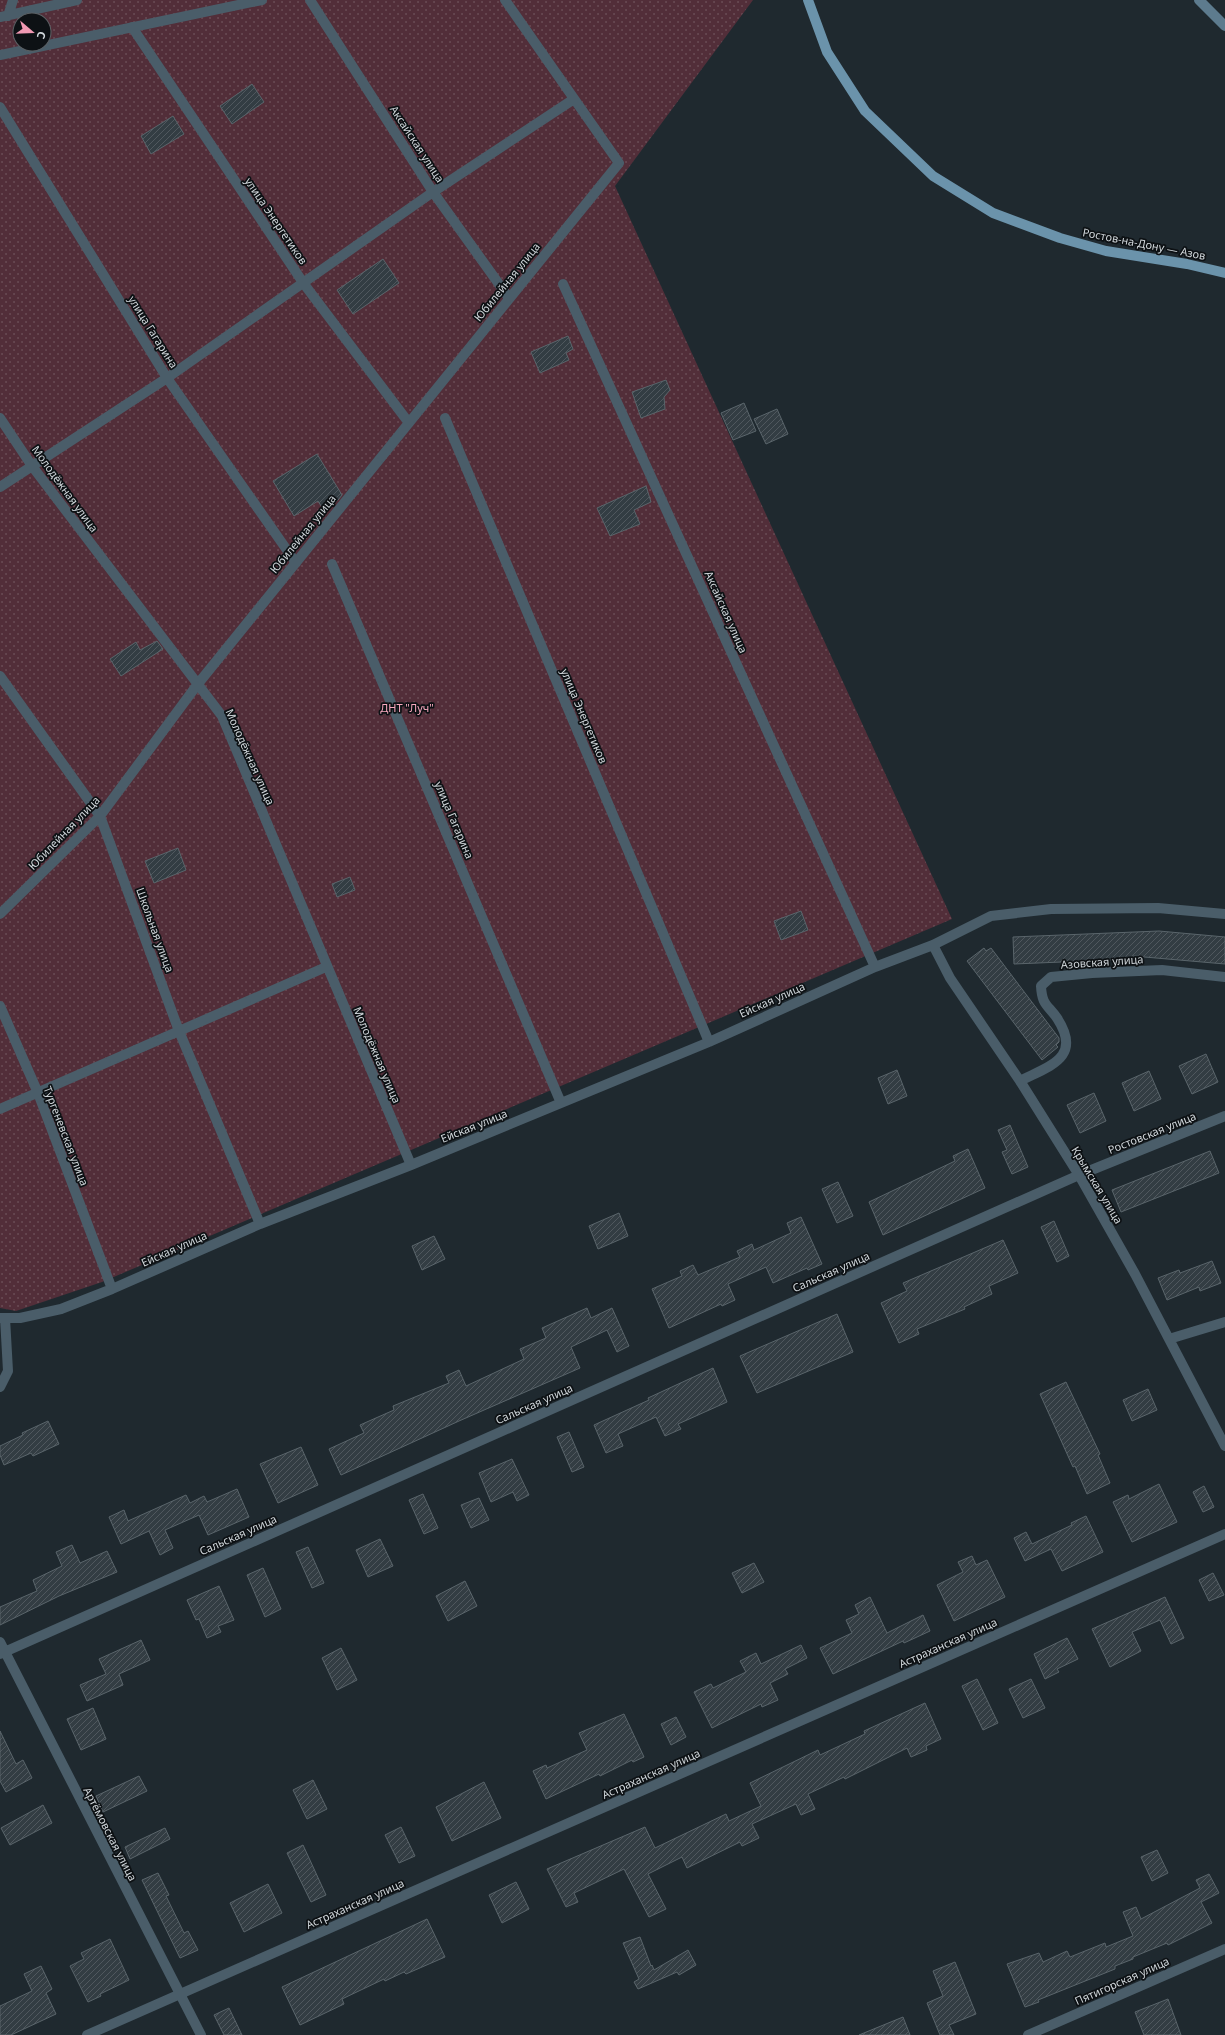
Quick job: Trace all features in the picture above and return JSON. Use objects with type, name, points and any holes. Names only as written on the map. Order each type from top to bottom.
[{"type":"main road","name":"Ростов-на-Дону — Азов","points":[[808,0],[828,52],[865,111],[933,176],[993,213],[1060,238],[1106,251],[1187,264],[1225,273]]},
{"type":"main road","points":[[1199,0],[1225,26]]},
{"type":"street","points":[[4,17],[13,0]]},
{"type":"street","points":[[4,17],[77,0]]},
{"type":"street","points":[[0,55],[262,0]]},
{"type":"street","name":"Аксайская улица","points":[[310,0],[433,192],[509,298]]},
{"type":"street","points":[[0,487],[167,378],[304,284],[433,192],[574,99],[505,0]]},
{"type":"street","name":"улица Энергетиков","points":[[132,27],[304,284],[409,423]]},
{"type":"street","name":"Юбилейная улица","points":[[0,914],[100,816],[197,685],[619,163],[574,99]]},
{"type":"street","name":"улица Гагарина","points":[[0,107],[167,378],[296,563]]},
{"type":"street","name":"Аксайская улица","points":[[563,284],[875,967]]},
{"type":"street","name":"Молодёжная улица","points":[[0,418],[32,466],[222,716],[326,967],[411,1165]]},
{"type":"street","name":"улица Энергетиков","points":[[445,418],[709,1042]]},
{"type":"street","name":"улица Гагарина","points":[[332,564],[561,1103]]},
{"type":"street","name":"Школьная улица","points":[[0,676],[100,816],[179,1031],[260,1224]]},
{"type":"street","name":"Ейская улица","points":[[2,1318],[20,1318],[61,1309],[112,1289],[260,1224],[411,1165],[709,1042],[875,967],[933,945],[991,916],[1051,909],[1158,908],[1225,914]]},
{"type":"street","name":"Крымская улица","points":[[933,945],[950,978],[1083,1173],[1225,1446]]},
{"type":"street","points":[[0,1109],[326,967]]},
{"type":"street","name":"Азовская улица","points":[[1020,1081],[1059,1061],[1065,1054],[1066,1037],[1057,1019],[1042,1000],[1041,986],[1051,977],[1162,970],[1225,977]]},
{"type":"street","name":"Тургеневская улица","points":[[0,1006],[38,1093],[112,1289]]},
{"type":"street","name":"Ростовская улица","points":[[1083,1173],[1225,1116]]},
{"type":"street","name":"Сальская улица","points":[[2,1653],[1083,1173]]},
{"type":"street","points":[[0,1387],[8,1371],[2,1318]]},
{"type":"street","points":[[1169,1339],[1225,1322]]},
{"type":"street","name":"Астраханская улица","points":[[87,2035],[1225,1534]]},
{"type":"street","name":"Артёмовская улица","points":[[0,1642],[2,1653],[201,2035]]},
{"type":"street","name":"Пятигорская улица","points":[[1028,2035],[1225,1949]]},
{"type":"green space","name":"ДНТ \"Луч\"","points":[[0,0],[753,0],[615,186],[952,919],[102,1282],[16,1311],[0,1308]]},
{"type":"building","points":[[252,84],[264,102],[232,124],[220,106]]},
{"type":"building","points":[[173,116],[184,134],[151,154],[141,136]]},
{"type":"building","points":[[383,259],[399,283],[353,314],[337,290]]},
{"type":"building","points":[[568,336],[573,349],[566,353],[569,360],[540,373],[531,352]]},
{"type":"building","points":[[666,380],[670,390],[664,397],[665,409],[641,418],[632,392]]},
{"type":"building","points":[[744,403],[756,431],[733,440],[721,413]]},
{"type":"building","points":[[777,409],[788,434],[766,444],[754,419]]},
{"type":"building","points":[[317,454],[342,495],[338,500],[323,509],[318,501],[294,516],[273,481]]},
{"type":"building","points":[[646,486],[651,502],[634,510],[640,524],[610,536],[597,508]]},
{"type":"building","points":[[157,641],[163,649],[121,676],[110,659],[136,642],[140,650]]},
{"type":"building","points":[[178,848],[186,870],[154,883],[145,861]]},
{"type":"building","points":[[350,877],[355,890],[337,897],[332,884]]},
{"type":"building","points":[[801,911],[808,930],[781,940],[774,921]]},
{"type":"building","points":[[1159,931],[1225,937],[1225,964],[1133,956],[1133,959],[1014,964],[1013,937]]},
{"type":"building","points":[[984,948],[986,951],[991,948],[1059,1038],[1059,1042],[1056,1045],[1058,1047],[1042,1060],[967,961]]},
{"type":"building","points":[[1206,1054],[1218,1082],[1192,1094],[1179,1066]]},
{"type":"building","points":[[897,1070],[907,1096],[888,1104],[878,1078]]},
{"type":"building","points":[[1149,1071],[1161,1099],[1134,1111],[1122,1083]]},
{"type":"building","points":[[1094,1093],[1106,1121],[1080,1133],[1067,1105]]},
{"type":"building","points":[[1010,1125],[1028,1167],[1012,1174],[1002,1152],[1007,1150],[998,1130]]},
{"type":"building","points":[[968,1149],[985,1188],[883,1235],[869,1202],[955,1161],[953,1156]]},
{"type":"building","points":[[1210,1151],[1219,1173],[1121,1212],[1112,1190]]},
{"type":"building","points":[[838,1182],[853,1216],[837,1223],[822,1189]]},
{"type":"building","points":[[619,1213],[628,1236],[598,1249],[589,1226]]},
{"type":"building","points":[[801,1217],[822,1264],[808,1270],[807,1268],[773,1283],[766,1267],[728,1284],[735,1300],[722,1306],[721,1304],[669,1328],[652,1289],[682,1276],[680,1271],[693,1265],[698,1275],[740,1257],[737,1251],[752,1244],[754,1250],[791,1233],[787,1223]]},
{"type":"building","points":[[1054,1221],[1069,1256],[1057,1262],[1041,1227]]},
{"type":"building","points":[[434,1236],[445,1259],[422,1270],[412,1246]]},
{"type":"building","points":[[1003,1240],[1018,1273],[989,1286],[992,1294],[964,1307],[965,1309],[917,1329],[919,1334],[899,1343],[881,1303],[907,1291],[903,1283]]},
{"type":"building","points":[[1212,1261],[1221,1283],[1200,1291],[1199,1287],[1167,1300],[1158,1278],[1179,1270],[1180,1273]]},
{"type":"building","points":[[587,1308],[591,1318],[612,1308],[629,1346],[617,1352],[607,1330],[571,1347],[580,1368],[341,1475],[329,1449],[364,1433],[360,1425],[394,1410],[393,1406],[449,1383],[446,1376],[459,1370],[466,1386],[524,1359],[520,1349],[546,1338],[542,1328]]},
{"type":"building","points":[[837,1314],[853,1352],[757,1393],[740,1356]]},
{"type":"building","points":[[713,1368],[727,1402],[678,1424],[681,1429],[665,1436],[656,1417],[618,1434],[623,1446],[606,1453],[594,1425],[649,1400],[648,1398]]},
{"type":"building","points":[[1066,1382],[1100,1454],[1098,1455],[1110,1483],[1087,1494],[1040,1394]]},
{"type":"building","points":[[1148,1389],[1157,1410],[1132,1421],[1123,1400]]},
{"type":"building","points":[[48,1421],[59,1444],[33,1456],[31,1453],[4,1465],[0,1455],[0,1446],[23,1435],[22,1433]]},
{"type":"building","points":[[569,1432],[584,1467],[572,1472],[557,1437]]},
{"type":"building","points":[[301,1447],[318,1485],[278,1503],[260,1464]]},
{"type":"building","points":[[512,1459],[529,1495],[517,1501],[513,1492],[491,1502],[479,1473]]},
{"type":"building","points":[[1159,1484],[1177,1522],[1132,1542],[1113,1502],[1128,1495],[1129,1499]]},
{"type":"building","points":[[1204,1486],[1214,1507],[1203,1512],[1193,1492]]},
{"type":"building","points":[[237,1489],[249,1517],[208,1535],[199,1515],[165,1530],[173,1548],[160,1555],[149,1531],[121,1544],[109,1517],[124,1510],[128,1521],[186,1495],[190,1503],[204,1496],[207,1502]]},
{"type":"building","points":[[423,1494],[438,1528],[424,1534],[409,1500]]},
{"type":"building","points":[[479,1498],[489,1520],[471,1528],[461,1505]]},
{"type":"building","points":[[1086,1516],[1103,1552],[1062,1571],[1051,1549],[1025,1561],[1014,1538],[1026,1532],[1032,1544],[1072,1525],[1071,1523]]},
{"type":"building","points":[[380,1539],[393,1566],[368,1577],[356,1550]]},
{"type":"building","points":[[72,1545],[80,1563],[107,1551],[117,1572],[59,1596],[0,1625],[0,1607],[37,1591],[33,1580],[62,1566],[56,1552]]},
{"type":"building","points":[[308,1547],[324,1583],[312,1588],[296,1552]]},
{"type":"building","points":[[972,1556],[976,1565],[987,1560],[1005,1597],[954,1621],[937,1585],[963,1572],[958,1562]]},
{"type":"building","points":[[754,1563],[764,1582],[742,1593],[732,1573]]},
{"type":"building","points":[[263,1568],[281,1609],[265,1617],[247,1575]]},
{"type":"building","points":[[1213,1573],[1224,1595],[1209,1601],[1199,1580]]},
{"type":"building","points":[[465,1581],[477,1606],[448,1621],[436,1596]]},
{"type":"building","points":[[219,1586],[234,1620],[218,1626],[221,1632],[207,1638],[199,1619],[196,1620],[187,1600]]},
{"type":"building","points":[[870,1597],[887,1633],[923,1615],[930,1631],[904,1643],[903,1641],[833,1674],[820,1648],[852,1633],[846,1620],[859,1614],[855,1605]]},
{"type":"building","points":[[1165,1597],[1184,1638],[1171,1644],[1160,1620],[1132,1632],[1141,1651],[1110,1667],[1092,1629]]},
{"type":"building","points":[[1067,1638],[1078,1659],[1057,1669],[1059,1672],[1045,1679],[1034,1654]]},
{"type":"building","points":[[141,1640],[150,1660],[119,1674],[123,1685],[87,1701],[80,1685],[106,1674],[99,1659]]},
{"type":"building","points":[[801,1645],[807,1658],[785,1669],[788,1674],[770,1683],[778,1700],[762,1707],[761,1704],[712,1728],[694,1692],[711,1684],[713,1688],[746,1672],[740,1661],[756,1653],[761,1664]]},
{"type":"building","points":[[341,1648],[357,1680],[337,1690],[322,1658]]},
{"type":"building","points":[[977,1679],[998,1723],[983,1730],[962,1686]]},
{"type":"building","points":[[1031,1679],[1045,1708],[1023,1718],[1009,1689]]},
{"type":"building","points":[[925,1703],[941,1739],[926,1746],[927,1750],[911,1757],[907,1748],[845,1779],[844,1777],[808,1794],[815,1809],[801,1815],[796,1804],[752,1824],[759,1838],[742,1846],[740,1842],[687,1868],[682,1857],[648,1874],[666,1909],[649,1917],[624,1869],[574,1893],[578,1902],[566,1907],[547,1869],[645,1827],[655,1848],[726,1814],[729,1821],[761,1806],[750,1783],[818,1750],[820,1755],[865,1734],[864,1731]]},
{"type":"building","points":[[93,1708],[106,1739],[81,1750],[67,1719]]},
{"type":"building","points":[[624,1714],[644,1757],[633,1762],[632,1760],[600,1776],[599,1774],[546,1799],[533,1771],[546,1765],[547,1768],[587,1750],[579,1733]]},
{"type":"building","points":[[676,1717],[686,1737],[671,1745],[661,1724]]},
{"type":"building","points":[[0,1731],[16,1764],[23,1760],[32,1778],[6,1792],[0,1781]]},
{"type":"building","points":[[139,1776],[147,1791],[103,1812],[96,1796]]},
{"type":"building","points":[[313,1780],[327,1809],[307,1819],[293,1790]]},
{"type":"building","points":[[484,1782],[501,1818],[452,1841],[436,1807]]},
{"type":"building","points":[[43,1805],[52,1823],[10,1845],[1,1828]]},
{"type":"building","points":[[401,1827],[415,1856],[399,1863],[385,1835]]},
{"type":"building","points":[[165,1828],[170,1839],[130,1859],[125,1847]]},
{"type":"building","points":[[303,1845],[326,1895],[311,1902],[287,1853]]},
{"type":"building","points":[[1157,1850],[1168,1873],[1152,1881],[1141,1857]]},
{"type":"building","points":[[158,1873],[169,1895],[166,1896],[184,1933],[188,1931],[198,1950],[180,1958],[142,1880]]},
{"type":"building","points":[[1209,1874],[1219,1893],[1201,1902],[1212,1923],[1168,1945],[1167,1943],[1133,1957],[1133,1959],[1115,1966],[1115,1969],[1038,2000],[1039,2002],[1025,2007],[1007,1964],[1039,1953],[1043,1962],[1067,1951],[1070,1957],[1105,1943],[1106,1947],[1133,1936],[1123,1912],[1136,1907],[1141,1919],[1200,1888],[1196,1880]]},
{"type":"building","points":[[516,1882],[529,1909],[502,1923],[489,1895]]},
{"type":"building","points":[[268,1884],[282,1913],[244,1932],[230,1903]]},
{"type":"building","points":[[427,1919],[445,1957],[406,1974],[404,1972],[385,1981],[384,1979],[342,1999],[344,2004],[300,2025],[282,1987]]},
{"type":"building","points":[[640,1937],[654,1970],[688,1950],[696,1965],[679,1975],[677,1972],[638,1989],[634,1982],[639,1979],[623,1943]]},
{"type":"building","points":[[110,1939],[129,1980],[100,1994],[101,1996],[88,2002],[70,1966],[84,1959],[81,1953]]},
{"type":"building","points":[[955,1962],[976,2014],[949,2025],[954,2035],[940,2035],[927,2003],[943,1996],[933,1971]]},
{"type":"building","points":[[41,1966],[52,1989],[46,1993],[56,2014],[11,2035],[0,2035],[0,2006],[32,1991],[24,1974]]},
{"type":"building","points":[[1168,1999],[1181,2035],[1144,2035],[1135,2012]]},
{"type":"building","points":[[229,2008],[242,2035],[224,2035],[214,2015]]},
{"type":"building","points":[[903,2017],[910,2035],[859,2035]]}]
